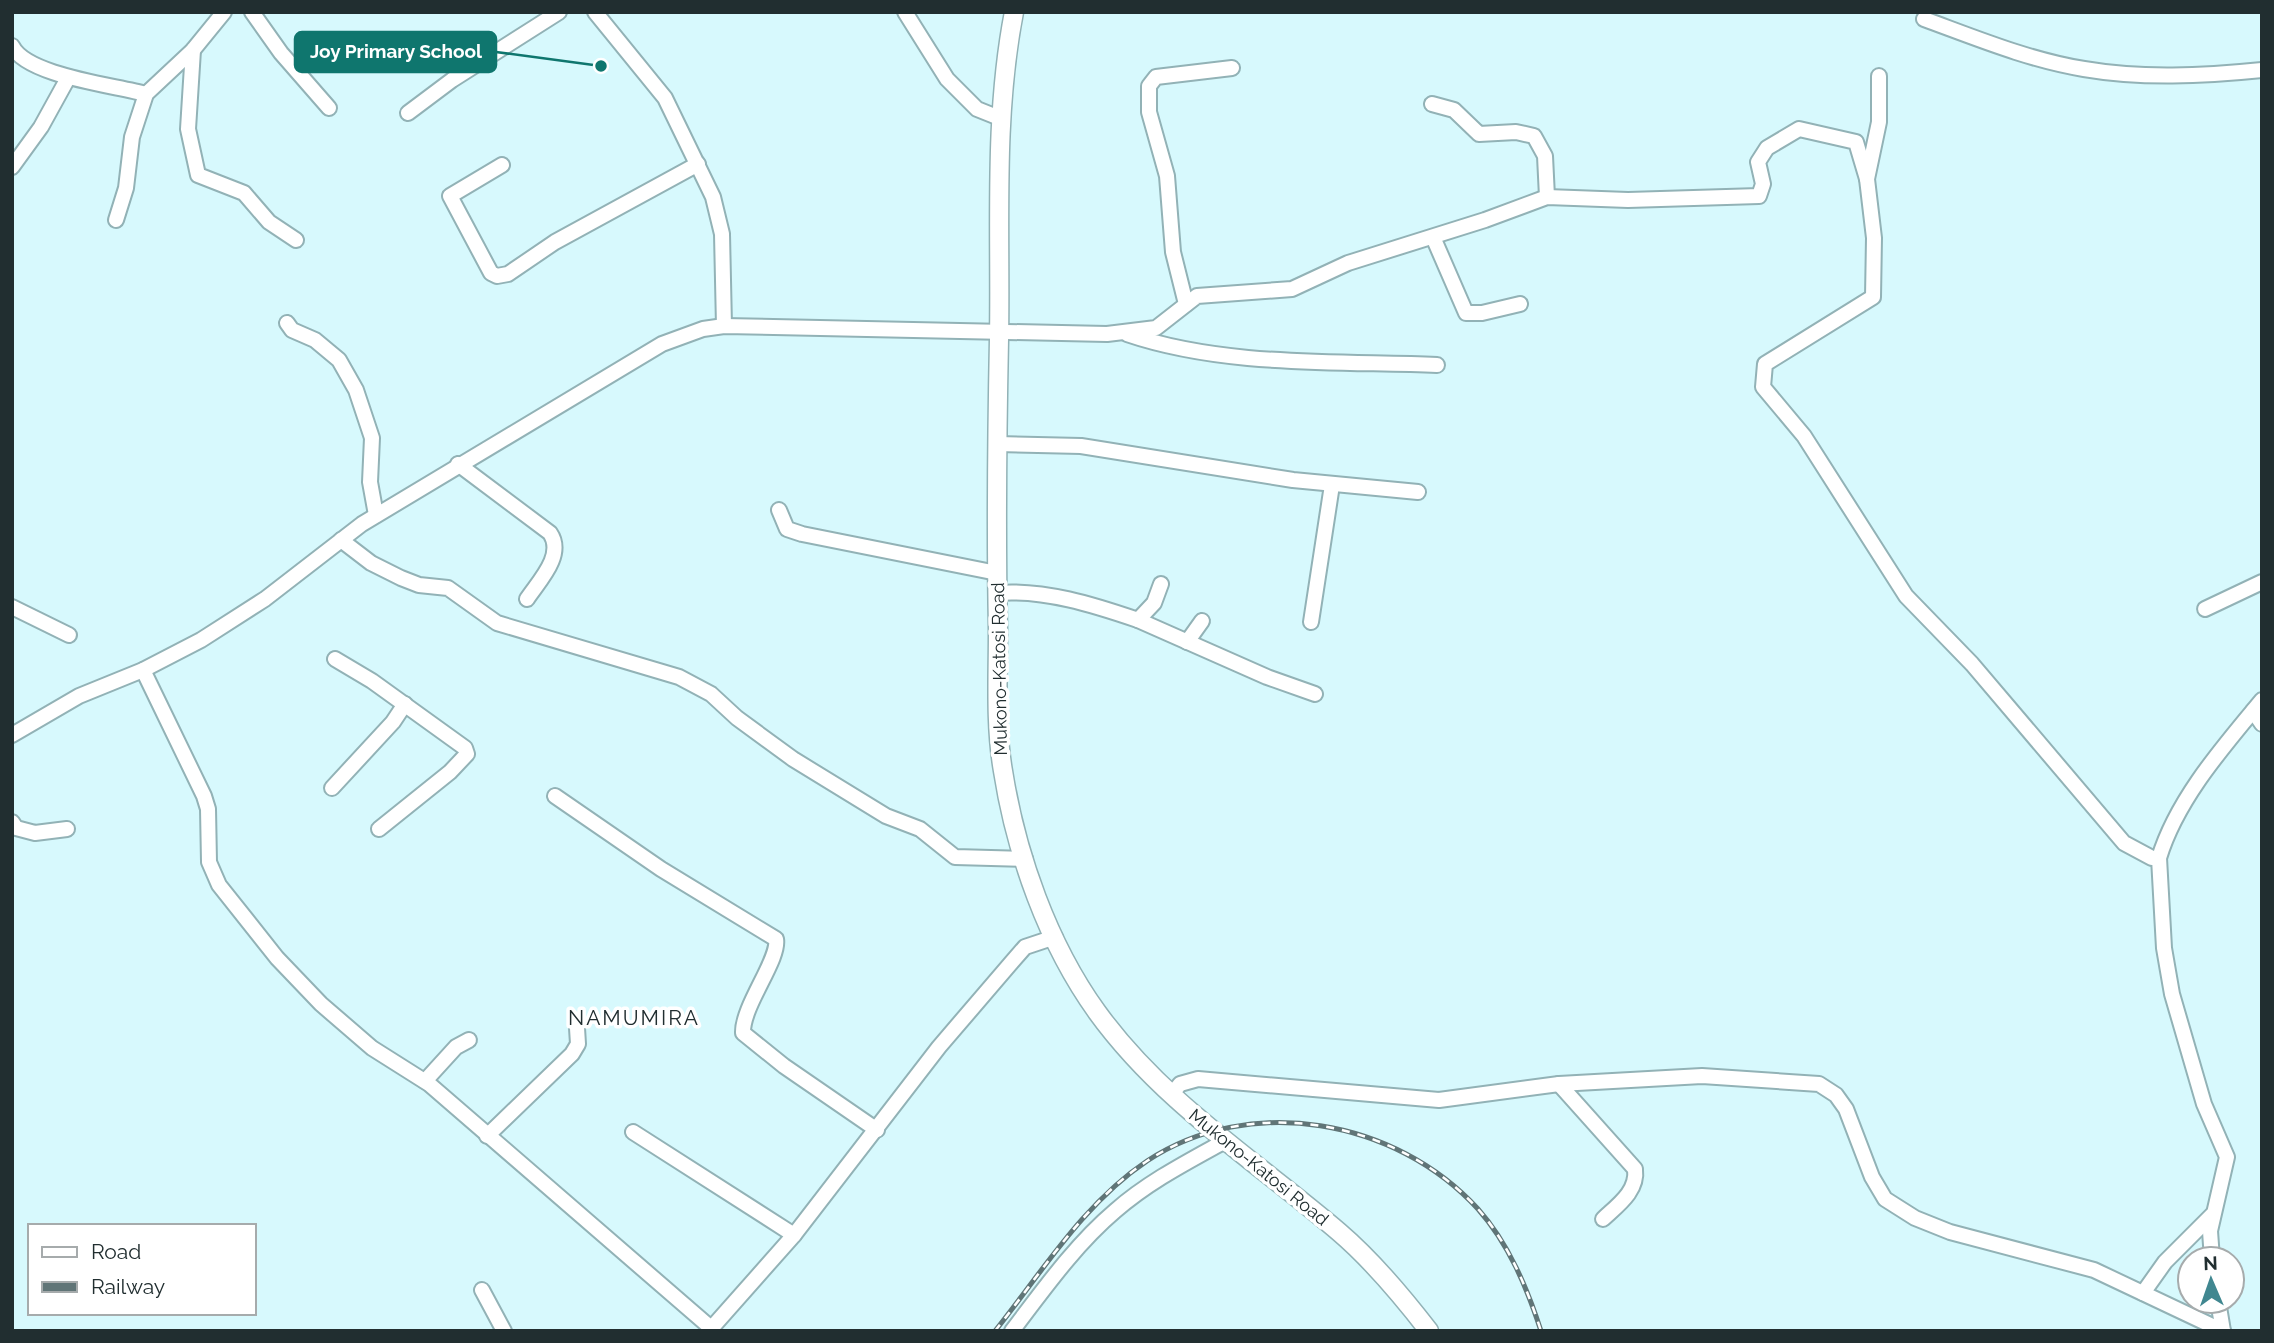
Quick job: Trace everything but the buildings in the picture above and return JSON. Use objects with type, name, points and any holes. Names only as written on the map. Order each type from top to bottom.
[{"type":"main road","name":"Mukono-Katosi Road","points":[[1014,12],[1005,69],[998,210],[997,593],[1002,771],[1025,859],[1055,937],[1101,1017],[1140,1065],[1225,1141],[1339,1233],[1385,1278],[1429,1331]]},
{"type":"street","points":[[116,220],[126,188],[132,137],[146,94],[193,50],[225,12]]},
{"type":"street","points":[[252,12],[281,53],[329,108]]},
{"type":"street","points":[[408,113],[452,80],[559,12]]},
{"type":"street","points":[[595,12],[665,98],[713,197],[722,234],[724,326]]},
{"type":"street","points":[[905,12],[916,34],[947,79],[977,109],[1002,119]]},
{"type":"street","points":[[1924,19],[1967,37],[2080,69],[2170,75],[2262,70]]},
{"type":"street","points":[[12,46],[29,63],[68,78],[105,83],[146,94]]},
{"type":"street","points":[[193,50],[188,129],[198,175],[244,192],[269,222],[296,240]]},
{"type":"street","points":[[1186,304],[1173,252],[1167,176],[1149,112],[1147,95],[1156,77],[1193,75],[1232,68]]},
{"type":"street","points":[[1867,179],[1879,122],[1879,76]]},
{"type":"street","points":[[12,167],[41,127],[68,78]]},
{"type":"street","points":[[1432,104],[1454,110],[1479,134],[1517,132],[1534,136],[1545,156],[1547,197]]},
{"type":"street","points":[[12,735],[79,696],[143,670],[236,620],[376,515],[662,344],[703,329],[724,326],[999,333],[1123,332],[1156,328],[1197,296],[1292,289],[1348,263],[1547,197],[1677,200],[1759,197],[1763,184],[1758,162],[1767,148],[1798,128],[1856,142],[1867,179],[1874,238],[1873,297],[1765,364],[1763,387],[1804,436],[1906,596],[1972,664],[2080,795],[2124,843],[2152,858],[2159,858]]},
{"type":"street","points":[[502,165],[450,197],[491,273],[496,276],[508,274],[555,242],[698,164]]},
{"type":"street","points":[[1433,237],[1466,313],[1482,313],[1520,304]]},
{"type":"street","points":[[287,323],[292,330],[315,340],[339,360],[356,390],[372,438],[370,482],[376,515]]},
{"type":"street","points":[[1123,332],[1154,343],[1206,352],[1437,365]]},
{"type":"street","points":[[997,443],[1081,446],[1332,485],[1418,492]]},
{"type":"street","points":[[458,464],[550,533],[555,540],[555,555],[527,600]]},
{"type":"street","points":[[1311,622],[1332,485]]},
{"type":"street","points":[[779,510],[788,529],[802,534],[997,573]]},
{"type":"street","points":[[341,540],[371,563],[401,578],[419,585],[448,588],[497,623],[679,677],[710,694],[737,718],[793,759],[886,816],[920,829],[955,857],[1025,859]]},
{"type":"street","points":[[2204,609],[2262,582]]},
{"type":"street","points":[[1138,620],[1154,603],[1161,584]]},
{"type":"street","points":[[997,593],[1017,591],[1072,600],[1138,620],[1315,694]]},
{"type":"street","points":[[12,607],[69,635]]},
{"type":"street","points":[[1187,642],[1202,621]]},
{"type":"street","points":[[335,659],[405,704],[465,748],[467,754],[450,772],[379,829]]},
{"type":"street","points":[[143,670],[204,796],[208,809],[209,862],[219,886],[276,958],[321,1004],[372,1048],[425,1081],[710,1329],[794,1235],[939,1047],[1011,963],[1026,947],[1055,937]]},
{"type":"street","points":[[331,788],[393,722],[405,704]]},
{"type":"street","points":[[2211,1245],[2210,1231],[2227,1157],[2204,1104],[2172,994],[2164,948],[2159,858],[2163,844],[2202,776],[2257,706]]},
{"type":"street","points":[[2257,706],[2262,724]]},
{"type":"street","points":[[555,796],[661,869],[776,939],[776,949],[760,983],[743,1033],[764,1052],[877,1130]]},
{"type":"street","points":[[12,822],[16,828],[35,833],[66,829]]},
{"type":"street","points":[[487,1136],[572,1054],[578,1044],[577,1028]]},
{"type":"street","points":[[425,1081],[456,1047],[469,1040]]},
{"type":"street","points":[[1172,1094],[1180,1084],[1198,1079],[1439,1100],[1559,1084],[1702,1076],[1819,1084],[1836,1096],[1846,1109],[1872,1177],[1885,1199],[1915,1218],[1950,1232],[2094,1269],[2223,1331]]},
{"type":"street","points":[[1559,1084],[1635,1169],[1636,1180],[1630,1192],[1603,1219]]},
{"type":"street","points":[[633,1132],[794,1235]]},
{"type":"street","points":[[1012,1331],[1078,1249],[1114,1211],[1155,1181],[1225,1141]]},
{"type":"street","points":[[2143,1293],[2165,1262],[2213,1215]]},
{"type":"street","points":[[482,1290],[504,1331]]},
{"type":"railway","points":[[995,1331],[1065,1240],[1103,1197],[1124,1178],[1147,1161],[1187,1140],[1231,1127],[1275,1123],[1320,1126],[1364,1136],[1406,1154],[1444,1178],[1478,1209],[1499,1237],[1523,1283],[1541,1331]]},
{"type":"place","name":"Joy Primary School","points":[[601,66]]},
{"type":"district","name":"NAMUMIRA","points":[[634,1017]]}]
